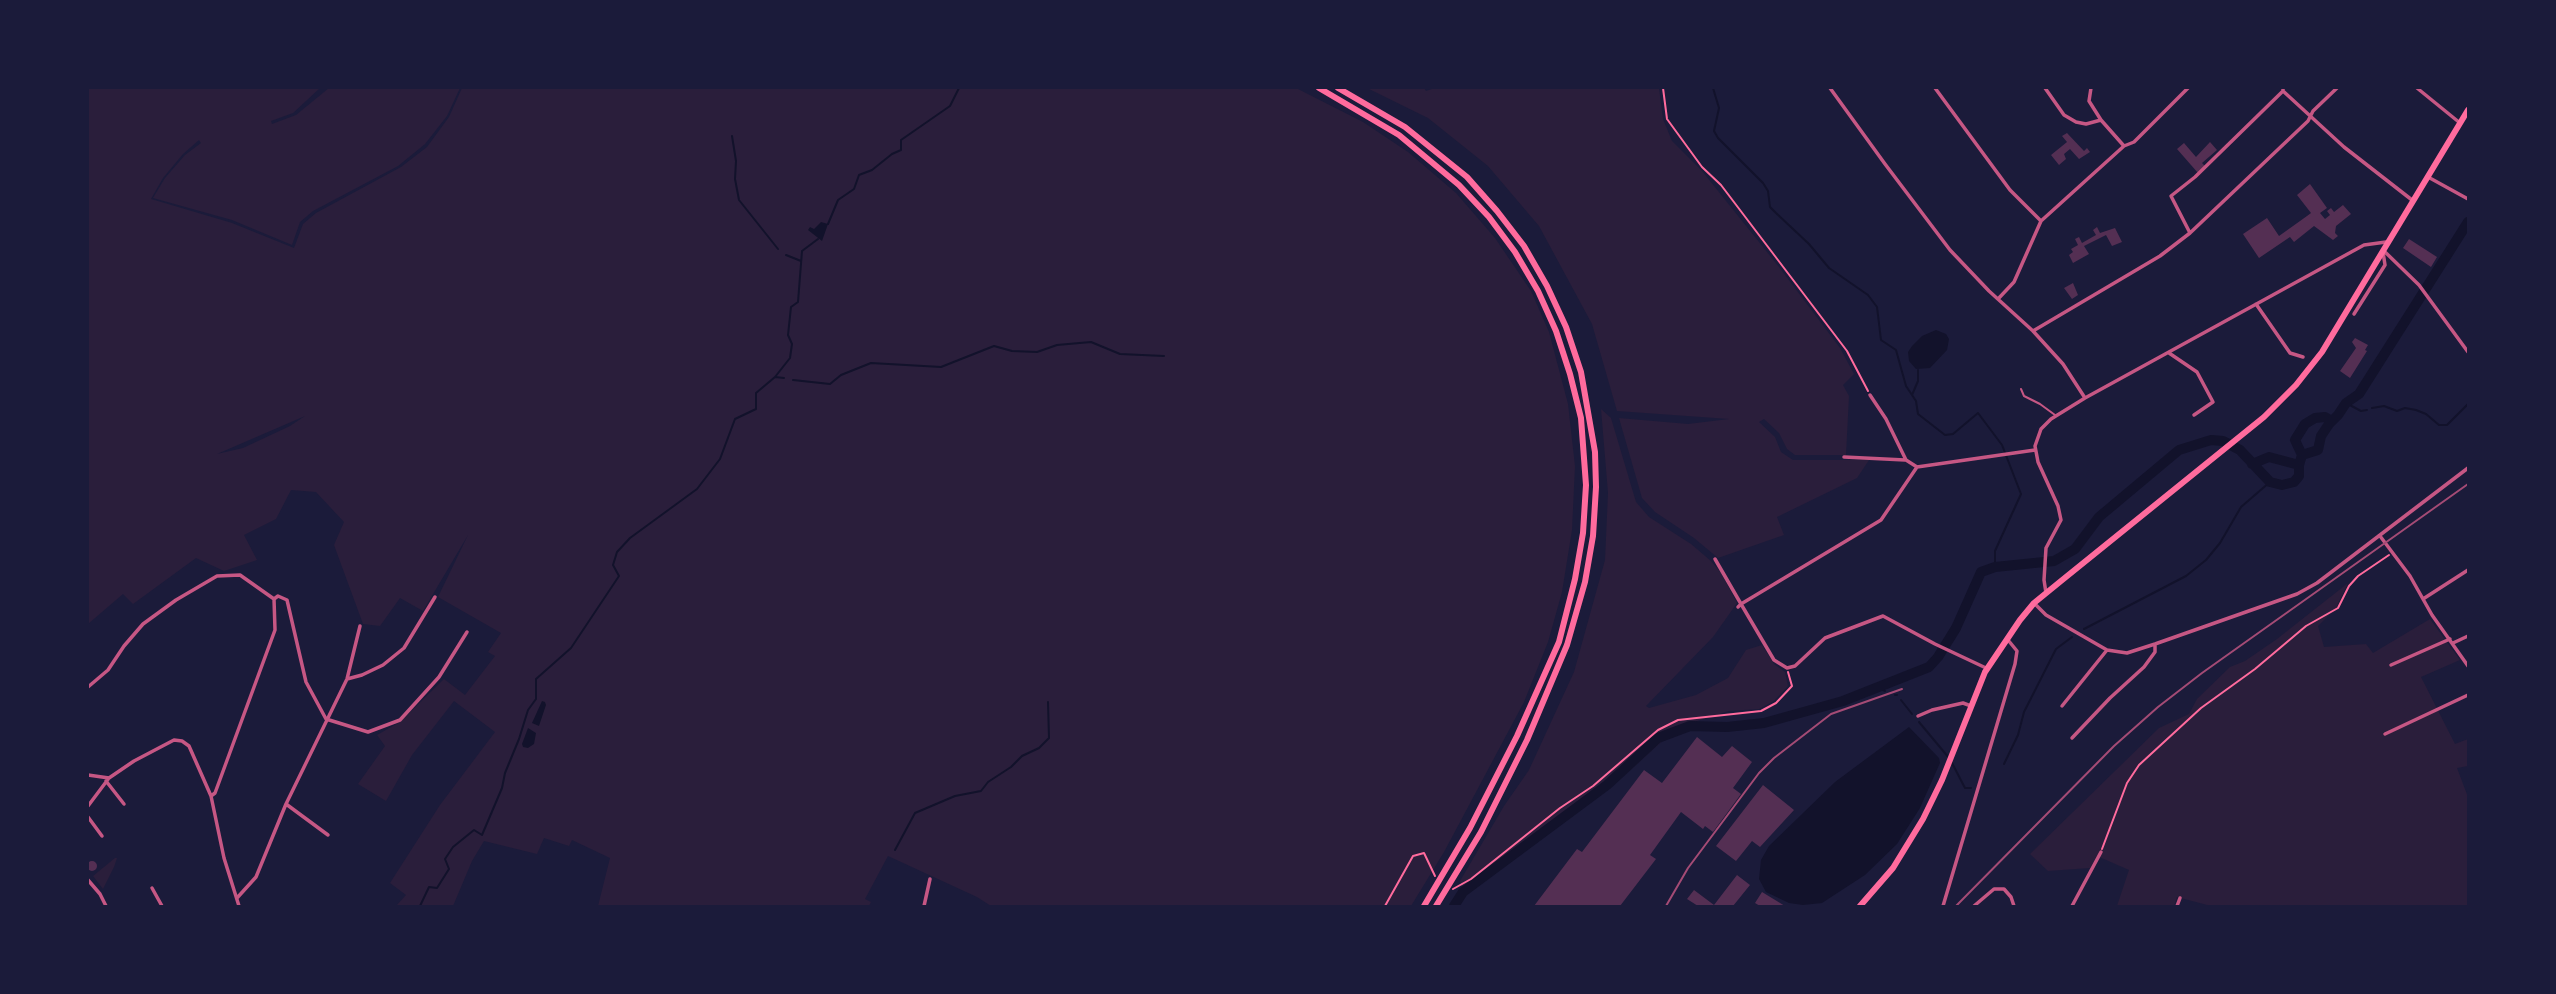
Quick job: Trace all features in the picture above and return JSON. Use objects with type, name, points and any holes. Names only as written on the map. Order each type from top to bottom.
[{"type":"main road","points":[[1319,88],[1399,135],[1459,185],[1489,218],[1515,252],[1538,291],[1556,331],[1581,418],[1586,485],[1583,533],[1559,642],[1517,736],[1471,828],[1424,906]]},
{"type":"main road","points":[[1338,88],[1405,127],[1438,152],[1467,177],[1524,246],[1566,327],[1581,372],[1591,417],[1596,487],[1593,536],[1585,582],[1567,645],[1527,740],[1481,832],[1436,906]]},
{"type":"main road","points":[[1860,906],[1884,880],[1911,839],[1952,756],[1986,668],[2034,603],[2240,437],[2296,385],[2322,352],[2469,110]]},
{"type":"street","points":[[1830,88],[1950,250],[2034,331],[2063,364],[2085,398]]},
{"type":"street","points":[[1935,88],[2010,190],[2041,221]]},
{"type":"street","points":[[2045,88],[2064,115],[2076,122],[2085,124],[2101,120]]},
{"type":"street","points":[[2091,88],[2089,101],[2101,120],[2124,146]]},
{"type":"street","points":[[1998,299],[2014,282],[2041,221],[2124,146],[2133,142],[2188,88]]},
{"type":"street","points":[[2034,331],[2160,256],[2190,233],[2308,121],[2337,88]]},
{"type":"street","points":[[2417,88],[2460,123]]},
{"type":"street","points":[[2190,233],[2171,196],[2195,177],[2283,89],[2363,164],[2414,201]]},
{"type":"street","points":[[2428,177],[2469,199]]},
{"type":"street","points":[[2046,593],[2045,554],[2061,520],[2035,450],[2035,440],[2041,429],[2055,416],[2085,398],[2364,245],[2388,242]]},
{"type":"street","points":[[2383,250],[2419,285],[2469,352]]},
{"type":"street","points":[[2354,314],[2385,265],[2383,250]]},
{"type":"street","points":[[2256,304],[2290,353],[2303,357]]},
{"type":"street","points":[[2169,353],[2197,372],[2213,402],[2194,415]]},
{"type":"street","points":[[1870,395],[1886,419],[1906,460]]},
{"type":"street","points":[[1844,457],[1906,460],[1917,467],[2035,450]]},
{"type":"street","points":[[1740,605],[1881,520],[1917,467]]},
{"type":"street","points":[[2034,603],[2046,615],[2107,650],[2127,653],[2297,594],[2317,583],[2469,468]]},
{"type":"street","points":[[2380,536],[2469,666]]},
{"type":"street","points":[[1715,559],[1774,660],[1787,668],[1795,666],[1825,638],[1883,616],[1986,668]]},
{"type":"street","points":[[2423,599],[2469,570]]},
{"type":"street","points":[[88,687],[108,670],[143,624],[176,600],[217,576],[240,575],[274,599]]},
{"type":"street","points":[[274,599],[278,596],[287,600],[306,681],[326,719],[368,732],[400,720],[439,677],[467,632]]},
{"type":"street","points":[[347,679],[383,665],[404,648],[435,597]]},
{"type":"street","points":[[211,796],[215,793],[275,630],[274,599]]},
{"type":"street","points":[[237,898],[256,877],[286,804],[347,679],[359,626]]},
{"type":"street","points":[[2391,665],[2469,636]]},
{"type":"street","points":[[1943,906],[2015,664],[2016,649],[2007,639]]},
{"type":"street","points":[[2072,738],[2144,667],[2155,652],[2155,644]]},
{"type":"street","points":[[2062,706],[2107,650]]},
{"type":"street","points":[[2385,734],[2469,695]]},
{"type":"street","points":[[1918,716],[1963,703],[1971,706]]},
{"type":"street","points":[[88,806],[108,780],[165,744],[174,740],[183,741],[193,754],[211,796],[224,858],[239,906]]},
{"type":"street","points":[[88,775],[108,780],[124,804]]},
{"type":"street","points":[[286,804],[328,835]]},
{"type":"street","points":[[88,817],[102,836]]},
{"type":"street","points":[[2072,906],[2101,852]]},
{"type":"street","points":[[923,906],[930,879]]},
{"type":"street","points":[[88,880],[106,906]]},
{"type":"street","points":[[152,888],[162,906]]},
{"type":"street","points":[[1974,906],[1994,888],[2004,889],[2014,906]]},
{"type":"street","points":[[2178,906],[2180,898]]},
{"type":"lane","points":[[2021,389],[2024,396],[2055,416]]},
{"type":"path","points":[[1663,88],[1667,120],[1847,351],[1870,395]]},
{"type":"path","points":[[2101,852],[2127,783],[2139,765],[2201,708],[2255,669],[2306,626],[2338,608],[2349,586],[2358,576],[2392,552]]},
{"type":"path","points":[[1452,889],[1465,883],[1560,808],[1593,786],[1658,730],[1678,720],[1761,711],[1776,703],[1792,686],[1787,668]]},
{"type":"path","points":[[1385,906],[1413,856],[1424,853],[1437,879]]},
{"type":"shaded area","points":[[88,88],[320,88],[293,113],[271,121],[272,124],[296,115],[329,88],[460,88],[447,116],[425,144],[398,166],[313,211],[300,222],[292,245],[232,220],[153,198],[165,178],[185,155],[201,143],[199,140],[163,178],[151,199],[232,223],[294,248],[303,224],[316,213],[401,167],[427,147],[449,117],[462,88],[1296,88],[1363,122],[1408,152],[1456,193],[1495,238],[1531,291],[1549,332],[1568,404],[1575,466],[1572,530],[1562,592],[1548,642],[1524,702],[1444,852],[1411,906],[991,906],[888,856],[865,899],[871,902],[869,906],[598,906],[610,858],[572,840],[569,846],[544,838],[537,854],[484,841],[472,861],[453,906],[396,906],[406,895],[390,883],[440,805],[495,732],[454,701],[412,755],[386,801],[358,784],[385,746],[377,735],[400,722],[444,679],[465,695],[495,656],[488,652],[501,633],[438,597],[468,535],[423,611],[400,598],[380,626],[363,624],[334,545],[344,522],[316,492],[291,490],[276,519],[244,535],[257,560],[224,571],[196,558],[133,604],[123,594],[88,624]],"holes":[[[305,416],[243,448],[217,454]]]},
{"type":"shaded area","points":[[1367,88],[1424,88],[1426,91],[1435,88],[1659,88],[1663,119],[1672,141],[1702,171],[1779,267],[1840,348],[1854,374],[1843,385],[1849,396],[1846,455],[1795,455],[1787,449],[1779,433],[1764,419],[1759,422],[1775,437],[1781,452],[1793,460],[1869,460],[1857,478],[1777,517],[1784,535],[1718,558],[1655,512],[1642,498],[1619,418],[1688,424],[1729,419],[1617,411],[1592,324],[1539,226],[1488,166],[1428,118]]},
{"type":"shaded area","points":[[821,222],[828,224],[822,241],[808,230],[810,227],[814,229]]},
{"type":"shaded area","points":[[1936,330],[1946,334],[1949,339],[1947,350],[1930,368],[1916,369],[1909,361],[1908,352],[1922,336]]},
{"type":"shaded area","points":[[1601,409],[1611,418],[1636,502],[1649,517],[1691,544],[1711,561],[1721,573],[1737,603],[1713,637],[1646,706],[1649,708],[1696,695],[1728,678],[1746,650],[1762,645],[1774,664],[1785,672],[1788,686],[1774,701],[1759,709],[1729,711],[1678,727],[1626,774],[1554,821],[1465,896],[1460,881],[1504,806],[1529,770],[1574,672],[1605,560],[1608,493]]},
{"type":"shaded area","points":[[2348,583],[2336,608],[2318,626],[2324,647],[2366,644],[2373,653],[2430,619],[2460,660],[2421,677],[2455,744],[2468,739],[2468,766],[2457,768],[2468,797],[2468,906],[2211,906],[2177,897],[2174,906],[2117,906],[2129,870],[2097,856],[2090,868],[2048,871],[2030,854],[2159,728],[2189,714],[2197,699],[2230,667],[2245,661],[2277,639]]},
{"type":"shaded area","points":[[542,701],[546,705],[539,726],[532,723]]},
{"type":"shaded area","points":[[1909,727],[1939,758],[1940,763],[1920,808],[1897,844],[1865,875],[1822,903],[1789,903],[1766,892],[1759,879],[1761,860],[1769,846],[1835,782]]},
{"type":"shaded area","points":[[528,728],[536,733],[534,744],[528,748],[522,744]]},
{"type":"shaded area","points":[[115,858],[114,867],[103,889],[93,876]]},
{"type":"building","points":[[2067,133],[2084,151],[2087,148],[2090,152],[2079,159],[2070,149],[2064,154],[2066,159],[2059,165],[2051,155],[2067,142],[2062,136]]},
{"type":"building","points":[[2210,142],[2217,150],[2202,163],[2205,166],[2198,173],[2177,149],[2184,143],[2196,157]]},
{"type":"building","points":[[2310,184],[2327,208],[2320,213],[2325,219],[2330,215],[2327,211],[2331,208],[2334,212],[2343,205],[2351,214],[2336,226],[2335,233],[2338,236],[2333,240],[2314,226],[2294,242],[2290,237],[2259,258],[2243,234],[2267,218],[2279,236],[2307,216],[2311,213],[2297,195]]},
{"type":"building","points":[[2097,227],[2100,233],[2115,228],[2122,242],[2112,246],[2106,235],[2084,246],[2089,254],[2073,263],[2069,255],[2073,252],[2071,249],[2078,245],[2075,239],[2079,237],[2082,243],[2096,235],[2093,230]]},
{"type":"building","points":[[2409,239],[2437,257],[2431,267],[2403,248]]},
{"type":"building","points":[[2073,283],[2078,295],[2072,299],[2064,288]]},
{"type":"building","points":[[2355,338],[2368,345],[2350,378],[2340,371],[2356,348],[2352,342]]},
{"type":"building","points":[[1697,737],[1722,757],[1732,746],[1752,762],[1733,788],[1741,794],[1713,832],[1705,826],[1703,829],[1681,812],[1650,855],[1656,859],[1620,906],[1534,906],[1577,849],[1582,852],[1644,770],[1662,783]]},
{"type":"building","points":[[1763,785],[1794,810],[1760,847],[1752,841],[1736,861],[1716,846]]},
{"type":"building","points":[[92,861],[97,866],[92,871],[87,866]]},
{"type":"building","points":[[1737,875],[1750,885],[1733,906],[1698,906],[1687,899],[1694,890],[1714,905]]},
{"type":"building","points":[[1762,892],[1785,906],[1760,906],[1755,903]]},
{"type":"waterway","points":[[828,224],[838,200],[854,189],[859,175],[872,170],[901,150],[901,140],[950,106],[959,88]]},
{"type":"waterway","points":[[1713,88],[1719,108],[1714,131],[1718,138],[1763,183],[1768,191],[1770,207],[1809,244],[1829,268],[1868,295],[1877,307],[1881,340],[1896,350],[1906,386],[1916,401],[1918,414],[1945,435],[1953,434],[1978,413],[2002,445],[2021,494],[1995,551],[1995,567]]},
{"type":"waterway","points":[[732,136],[739,200],[778,249]]},
{"type":"waterway","points":[[1454,906],[1463,892],[1607,785],[1658,738],[1690,726],[1727,727],[1764,723],[1843,701],[1929,667],[1956,628],[1981,572],[1995,567],[2054,561],[2075,549],[2099,517],[2179,450],[2211,440],[2223,441],[2240,450],[2270,482],[2282,485],[2294,482],[2299,476],[2302,455],[2318,450],[2321,436],[2329,424],[2346,403],[2359,394],[2468,222]]},
{"type":"waterway","points":[[420,906],[429,887],[437,888],[449,869],[445,859],[453,847],[474,830],[482,835],[502,788],[528,710],[536,699],[536,679],[571,648],[619,576],[613,565],[617,552],[630,538],[697,489],[720,459],[735,419],[756,409],[756,393],[775,377],[790,358],[792,344],[788,335],[791,307],[798,302],[802,251],[818,239]]},
{"type":"waterway","points":[[786,255],[801,261]]},
{"type":"waterway","points":[[793,380],[830,384],[841,375],[871,363],[941,367],[994,346],[1012,351],[1037,352],[1057,345],[1091,342],[1120,354],[1164,356]]},
{"type":"waterway","points":[[1912,395],[1918,381],[1918,370]]},
{"type":"waterway","points":[[775,377],[784,378]]},
{"type":"waterway","points":[[2346,403],[2361,411],[2367,410]]},
{"type":"waterway","points":[[2372,408],[2384,406],[2397,411],[2405,408],[2416,410],[2426,414],[2439,425],[2447,425],[2468,404]]},
{"type":"waterway","points":[[2302,455],[2295,440],[2305,424],[2315,418],[2325,417],[2332,421]]},
{"type":"waterway","points":[[2252,464],[2269,457],[2299,465]]},
{"type":"waterway","points":[[2084,629],[2186,576],[2206,560],[2220,543],[2241,507],[2270,482]]},
{"type":"waterway","points":[[2004,764],[2018,735],[2024,712],[2056,649],[2072,637]]},
{"type":"waterway","points":[[1877,687],[1885,691]]},
{"type":"waterway","points":[[1901,700],[1912,714]]},
{"type":"waterway","points":[[895,850],[915,813],[955,796],[981,791],[988,782],[1022,756],[1039,748],[1049,738],[1048,702]]},
{"type":"waterway","points":[[1919,722],[1949,758]]},
{"type":"waterway","points":[[1952,763],[1965,788],[1971,788]]},
{"type":"railway","points":[[1956,906],[2114,746],[2158,707],[2468,484]]},
{"type":"railway","points":[[1666,906],[1688,868],[1759,773],[1774,758],[1831,714],[1902,689]]}]
